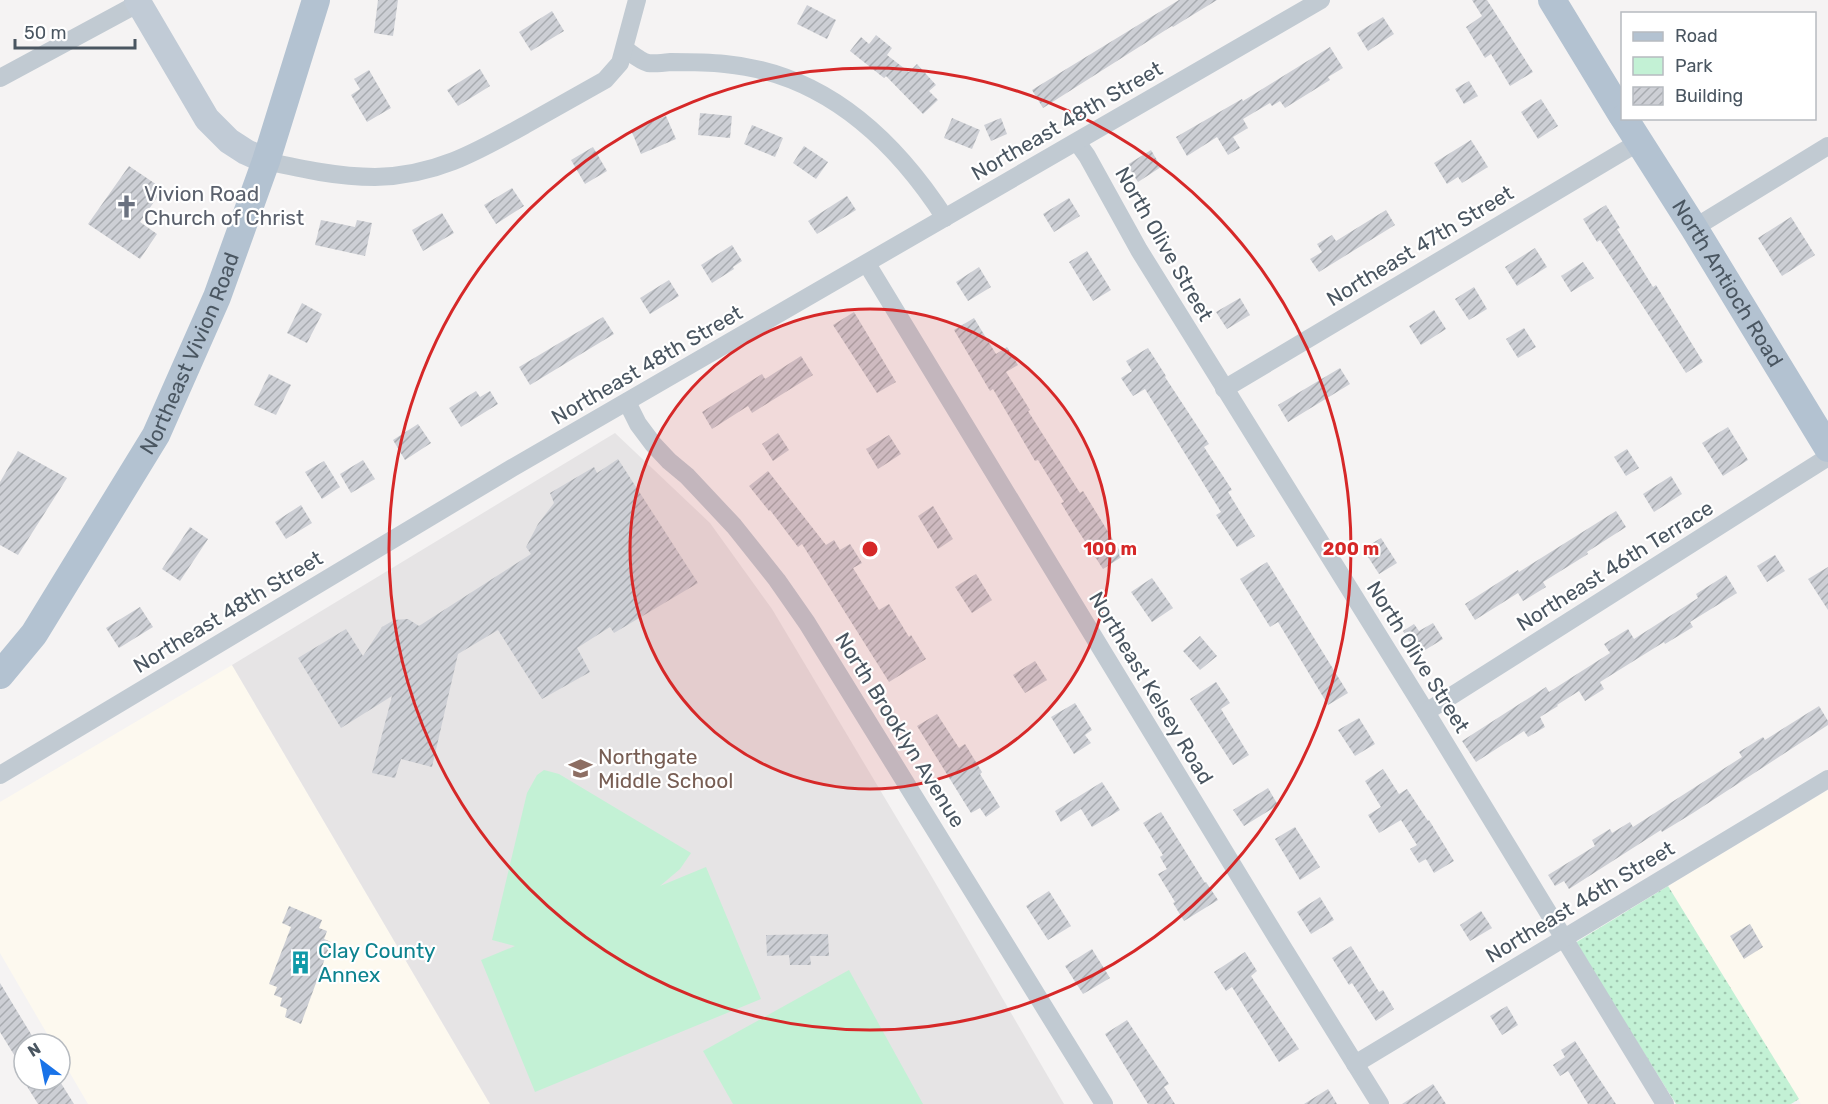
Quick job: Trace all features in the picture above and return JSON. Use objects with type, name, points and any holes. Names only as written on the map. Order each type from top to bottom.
[{"type":"main road","name":"Northeast Vivion Road","points":[[0,675],[34,634],[156,435],[217,297],[266,161],[316,0]]},
{"type":"main road","name":"North Antioch Road","points":[[1552,0],[1621,112]]},
{"type":"main road","name":"North Antioch Road","points":[[1629,125],[1828,448]]},
{"type":"street","points":[[0,78],[138,2],[207,119],[229,141],[246,152],[266,161],[350,176],[375,177],[425,171],[472,154],[605,80],[620,63],[637,0]]},
{"type":"street","name":"Northeast 48th Street","points":[[0,775],[512,468],[945,219],[1319,0]]},
{"type":"street","points":[[625,48],[646,63],[699,62],[755,68],[809,86],[850,112],[878,135],[903,160],[945,219]]},
{"type":"street","name":"Northeast 47th Street","points":[[1224,389],[1629,125]]},
{"type":"street","name":"North Olive Street","points":[[1077,142],[1087,156],[1138,250],[1426,712],[1665,1104]]},
{"type":"street","points":[[1694,228],[1828,146]]},
{"type":"street","name":"Northeast Kelsey Road","points":[[867,264],[1380,1104]]},
{"type":"street","name":"North Brooklyn Avenue","points":[[627,402],[638,424],[653,444],[734,526],[777,580],[807,623],[1104,1104]]},
{"type":"street","name":"Northeast 46th Terrace","points":[[1426,712],[1828,457]]},
{"type":"street","name":"Northeast 46th Street","points":[[1355,1064],[1828,779]]},
{"type":"shaded area","name":"Northgate Middle School","points":[[615,433],[710,523],[772,609],[1064,1104],[490,1104],[232,665]]},
{"type":"shaded area","points":[[232,665],[490,1104],[88,1104],[72,1077],[72,1032],[46,1032],[0,953],[0,802]]},
{"type":"shaded area","points":[[1828,790],[1828,1104],[1801,1104],[1668,886]]},
{"type":"green space","points":[[544,770],[559,774],[691,853],[680,869],[660,886],[706,867],[761,999],[535,1092],[481,960],[515,946],[492,940],[527,793],[537,775]]},
{"type":"green space","points":[[1668,886],[1799,1099],[1791,1104],[1676,1104],[1575,943]]},
{"type":"green space","points":[[849,970],[923,1104],[733,1104],[703,1051]]},
{"type":"building","points":[[378,0],[398,0],[393,36],[374,33]]},
{"type":"building","points":[[1179,0],[1217,0],[1043,108],[1032,90]]},
{"type":"building","points":[[1472,0],[1487,0],[1533,72],[1510,86],[1491,54],[1485,58],[1466,27],[1482,16]]},
{"type":"building","points":[[807,5],[836,20],[827,39],[797,24]]},
{"type":"building","points":[[552,11],[564,31],[531,51],[519,32]]},
{"type":"building","points":[[1383,17],[1394,34],[1368,51],[1357,33]]},
{"type":"building","points":[[876,35],[892,48],[887,55],[909,72],[917,64],[936,85],[929,91],[938,100],[923,114],[886,76],[884,78],[850,51],[861,37],[869,44]]},
{"type":"building","points":[[1330,47],[1343,68],[1328,77],[1330,80],[1285,108],[1280,101],[1272,106],[1270,103],[1243,119],[1248,128],[1233,137],[1240,148],[1228,155],[1217,137],[1187,156],[1176,137],[1242,99],[1243,101]]},
{"type":"building","points":[[480,69],[490,86],[458,106],[447,90]]},
{"type":"building","points":[[369,70],[391,108],[367,122],[351,95],[360,89],[354,79]]},
{"type":"building","points":[[1469,81],[1478,96],[1464,104],[1455,89]]},
{"type":"building","points":[[1541,99],[1558,126],[1538,139],[1521,112]]},
{"type":"building","points":[[700,113],[732,116],[730,138],[698,135]]},
{"type":"building","points":[[666,116],[676,139],[641,154],[631,130]]},
{"type":"building","points":[[952,118],[980,130],[972,149],[944,138]]},
{"type":"building","points":[[1001,118],[1007,134],[991,141],[984,125]]},
{"type":"building","points":[[752,125],[783,138],[775,157],[744,144]]},
{"type":"building","points":[[1471,140],[1488,167],[1462,183],[1458,177],[1447,184],[1434,163]]},
{"type":"building","points":[[804,146],[828,162],[816,179],[793,163]]},
{"type":"building","points":[[593,147],[607,171],[585,184],[571,160]]},
{"type":"building","points":[[1151,150],[1161,167],[1138,182],[1127,165]]},
{"type":"building","name":"Vivion Road Church of Christ","points":[[129,166],[163,189],[140,222],[157,234],[140,259],[88,224]]},
{"type":"building","points":[[512,188],[524,206],[496,224],[484,205]]},
{"type":"building","points":[[847,196],[856,210],[817,234],[808,221]]},
{"type":"building","points":[[1069,198],[1080,216],[1054,232],[1043,214]]},
{"type":"building","points":[[1606,205],[1620,228],[1617,229],[1653,287],[1656,285],[1703,362],[1686,373],[1600,240],[1597,242],[1583,219]]},
{"type":"building","points":[[1386,210],[1395,225],[1319,272],[1310,259],[1322,252],[1317,244],[1332,235],[1336,241]]},
{"type":"building","points":[[442,213],[454,233],[423,251],[412,230]]},
{"type":"building","points":[[1791,217],[1815,255],[1782,276],[1758,238]]},
{"type":"building","points":[[321,220],[355,227],[357,220],[372,223],[365,256],[315,245]]},
{"type":"building","points":[[732,245],[742,261],[712,283],[701,265]]},
{"type":"building","points":[[1535,248],[1547,267],[1517,286],[1505,267]]},
{"type":"building","points":[[1087,251],[1111,290],[1093,301],[1069,262]]},
{"type":"building","points":[[1583,262],[1594,278],[1571,292],[1561,276]]},
{"type":"building","points":[[979,267],[991,287],[968,301],[956,282]]},
{"type":"building","points":[[669,280],[679,296],[650,314],[640,298]]},
{"type":"building","points":[[1474,287],[1487,309],[1469,320],[1455,299]]},
{"type":"building","points":[[1240,298],[1250,315],[1227,329],[1216,312]]},
{"type":"building","points":[[302,303],[322,314],[307,343],[287,333]]},
{"type":"building","points":[[1434,310],[1446,329],[1421,345],[1409,326]]},
{"type":"building","points":[[854,312],[896,382],[877,393],[833,325]]},
{"type":"building","points":[[603,317],[614,334],[530,385],[519,367]]},
{"type":"building","points":[[974,318],[996,354],[1007,347],[1018,365],[1006,372],[1080,493],[1083,491],[1123,556],[1103,569],[1061,503],[1064,502],[1038,460],[1035,461],[993,389],[990,391],[954,330]]},
{"type":"building","points":[[1524,328],[1536,347],[1518,358],[1506,339]]},
{"type":"building","points":[[1148,348],[1209,444],[1204,447],[1232,490],[1228,492],[1255,536],[1237,547],[1216,515],[1221,512],[1145,389],[1133,396],[1121,378],[1132,371],[1126,361]]},
{"type":"building","points":[[801,356],[813,375],[752,413],[748,406],[712,429],[702,412],[762,374],[765,379]]},
{"type":"building","points":[[1340,368],[1350,384],[1288,422],[1278,405]]},
{"type":"building","points":[[269,374],[291,385],[276,415],[254,405]]},
{"type":"building","points":[[476,391],[480,397],[490,391],[498,404],[461,427],[449,408]]},
{"type":"building","points":[[418,424],[431,443],[405,460],[393,440]]},
{"type":"building","points":[[1728,427],[1748,460],[1723,476],[1702,443]]},
{"type":"building","points":[[778,433],[789,450],[773,461],[762,444]]},
{"type":"building","points":[[889,435],[901,454],[878,469],[866,449]]},
{"type":"building","points":[[1627,449],[1639,468],[1626,476],[1614,457]]},
{"type":"building","points":[[18,451],[67,478],[18,555],[0,545],[0,482]]},
{"type":"building","points":[[618,459],[698,583],[614,633],[610,627],[577,648],[590,672],[542,699],[498,630],[458,654],[432,767],[401,759],[395,778],[372,773],[392,696],[341,728],[298,658],[346,629],[363,656],[382,627],[394,620],[408,619],[419,626],[531,554],[526,547],[538,524],[554,503],[550,493],[594,467],[597,473]]},
{"type":"building","points":[[363,460],[375,479],[351,493],[340,474]]},
{"type":"building","points":[[324,461],[340,487],[322,499],[305,472]]},
{"type":"building","points":[[768,471],[826,545],[834,540],[840,550],[850,544],[862,563],[853,568],[879,610],[889,604],[909,637],[911,635],[926,659],[889,682],[802,544],[798,547],[749,486]]},
{"type":"building","points":[[1671,476],[1682,494],[1654,512],[1643,494]]},
{"type":"building","points":[[301,505],[312,523],[286,539],[275,522]]},
{"type":"building","points":[[933,506],[953,539],[938,549],[918,516]]},
{"type":"building","points":[[1616,511],[1626,527],[1543,582],[1546,587],[1523,601],[1518,593],[1475,620],[1465,604]]},
{"type":"building","points":[[190,527],[208,539],[180,581],[162,569]]},
{"type":"building","points":[[1381,538],[1397,563],[1379,574],[1363,549]]},
{"type":"building","points":[[1775,555],[1785,571],[1767,582],[1757,566]]},
{"type":"building","points":[[1267,562],[1348,693],[1328,705],[1278,622],[1270,627],[1240,579]]},
{"type":"building","points":[[1828,567],[1828,610],[1808,579]]},
{"type":"building","points":[[976,574],[992,600],[972,613],[955,587]]},
{"type":"building","points":[[1726,575],[1737,593],[1690,622],[1693,627],[1665,644],[1664,642],[1600,682],[1604,689],[1585,701],[1579,691],[1557,705],[1540,717],[1545,727],[1528,737],[1524,731],[1476,762],[1462,741],[1546,687],[1549,692],[1610,653],[1604,644],[1628,629],[1634,639],[1698,598],[1696,594]]},
{"type":"building","points":[[1152,578],[1173,608],[1152,622],[1131,592]]},
{"type":"building","points":[[140,607],[153,627],[119,648],[106,628]]},
{"type":"building","points":[[1433,623],[1443,639],[1417,655],[1403,631],[1414,624],[1419,631]]},
{"type":"building","points":[[1200,636],[1217,656],[1200,670],[1183,651]]},
{"type":"building","points":[[1035,661],[1047,680],[1025,693],[1013,675]]},
{"type":"building","points":[[1216,682],[1230,703],[1221,709],[1249,755],[1233,765],[1190,699]]},
{"type":"building","points":[[1075,703],[1092,730],[1085,735],[1091,743],[1074,754],[1051,717]]},
{"type":"building","points":[[1819,706],[1828,725],[1693,813],[1662,832],[1661,830],[1569,889],[1564,881],[1555,886],[1548,875],[1595,846],[1592,840],[1610,829],[1612,833],[1630,822],[1633,827],[1742,757],[1739,752],[1763,737],[1765,740]]},
{"type":"building","points":[[937,714],[959,748],[965,744],[1000,807],[986,817],[980,808],[971,813],[917,726]]},
{"type":"building","points":[[1359,718],[1375,744],[1355,756],[1338,730]]},
{"type":"building","points":[[1383,769],[1399,794],[1407,789],[1454,861],[1434,873],[1426,859],[1419,863],[1410,849],[1417,845],[1401,820],[1379,833],[1368,815],[1381,807],[1365,781]]},
{"type":"building","points":[[1102,782],[1120,810],[1092,827],[1081,809],[1061,822],[1055,811]]},
{"type":"building","points":[[1268,788],[1278,805],[1244,826],[1233,810]]},
{"type":"building","points":[[1161,812],[1218,900],[1184,921],[1158,874],[1167,869],[1160,857],[1163,855],[1143,823]]},
{"type":"building","points":[[1295,827],[1320,867],[1300,880],[1275,839]]},
{"type":"building","points":[[1049,891],[1071,926],[1048,940],[1026,906]]},
{"type":"building","points":[[1320,897],[1334,920],[1311,934],[1297,912]]},
{"type":"building","name":"Clay County Annex","points":[[289,906],[322,920],[319,928],[327,931],[324,939],[331,942],[301,1024],[285,1017],[287,1009],[280,1006],[282,998],[274,995],[277,987],[269,984],[291,927],[282,923]]},
{"type":"building","points":[[1481,911],[1492,928],[1470,941],[1460,925]]},
{"type":"building","points":[[1750,924],[1763,947],[1744,959],[1730,936]]},
{"type":"building","points":[[828,934],[829,956],[810,956],[811,965],[790,965],[789,955],[767,956],[766,935]]},
{"type":"building","points":[[1351,946],[1379,992],[1383,990],[1394,1009],[1376,1021],[1352,983],[1349,985],[1332,958]]},
{"type":"building","points":[[1092,949],[1110,978],[1083,994],[1065,966]]},
{"type":"building","points":[[1245,952],[1257,971],[1251,976],[1299,1049],[1279,1062],[1232,987],[1226,991],[1214,972]]},
{"type":"building","points":[[0,983],[30,1032],[12,1032],[12,1052],[0,1032]]},
{"type":"building","points":[[1507,1006],[1518,1025],[1502,1035],[1490,1016]]},
{"type":"building","points":[[1127,1020],[1169,1084],[1164,1087],[1175,1104],[1148,1104],[1105,1034]]},
{"type":"building","points":[[1575,1041],[1616,1104],[1588,1104],[1568,1071],[1560,1076],[1553,1065],[1565,1057],[1561,1050]]},
{"type":"building","points":[[1433,1084],[1446,1104],[1402,1104]]},
{"type":"building","points":[[1328,1089],[1337,1104],[1304,1104]]},
{"type":"building","points":[[30,1092],[66,1092],[74,1104],[38,1104]]},
{"type":"place","name":"Vivion Road Church of Christ","points":[[126,206]]},
{"type":"place","name":"Northgate Middle School","points":[[580,769]]},
{"type":"place","name":"Clay County Annex","points":[[300,963]]}]
